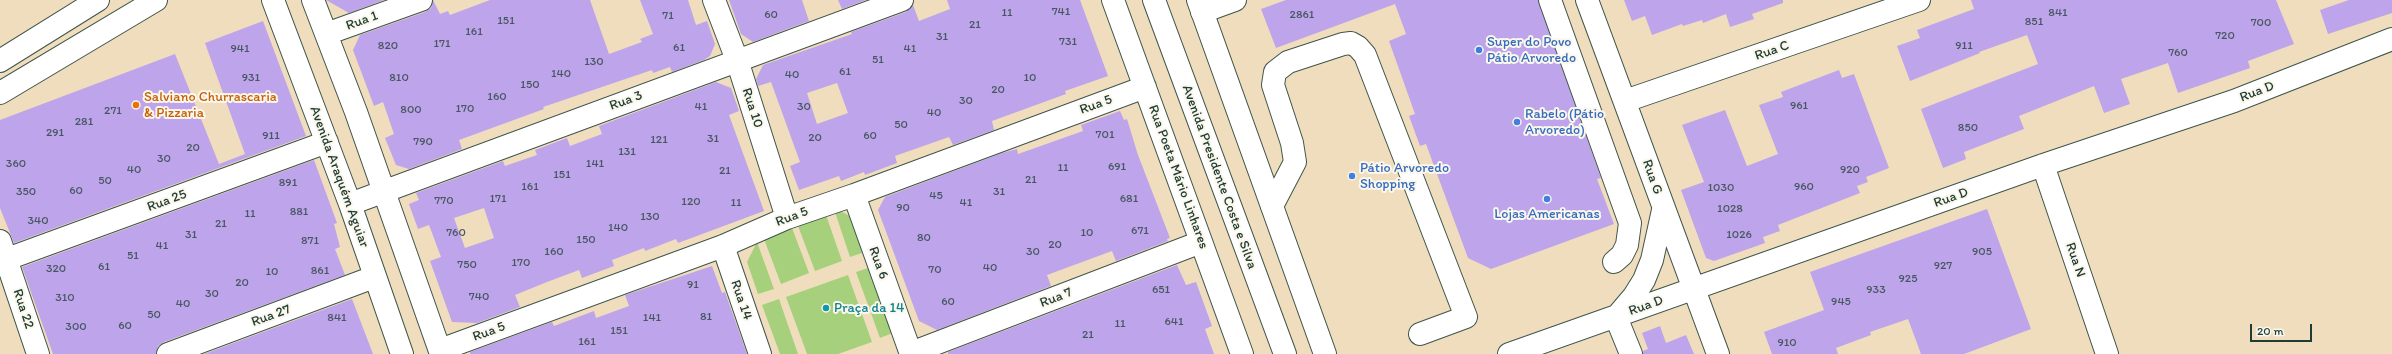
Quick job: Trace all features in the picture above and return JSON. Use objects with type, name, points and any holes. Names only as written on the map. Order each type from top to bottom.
[{"type":"street","points":[[0,93],[156,0]]},
{"type":"street","name":"Avenida Araquém Aguiar","points":[[273,0],[350,204],[374,277],[402,354]]},
{"type":"street","points":[[313,0],[441,352]]},
{"type":"street","name":"Rua 1","points":[[326,34],[421,0]]},
{"type":"street","name":"Rua 10","points":[[714,0],[737,60],[787,218]]},
{"type":"street","name":"Rua 3","points":[[350,204],[902,0]]},
{"type":"street","name":"Rua Poeta Mário Linhares","points":[[1113,0],[1242,354]]},
{"type":"street","name":"Avenida Presidente Costa e Silva","points":[[1154,0],[1285,354]]},
{"type":"street","points":[[1235,0],[1200,6],[1325,354]]},
{"type":"street","points":[[1550,0],[1630,223],[1627,245],[1622,255],[1614,262]]},
{"type":"street","name":"Rua G","points":[[1588,0],[1663,210],[1695,288],[1718,354]]},
{"type":"street","name":"Rua C","points":[[1625,102],[1919,0]]},
{"type":"street","points":[[0,61],[88,3]]},
{"type":"street","name":"Rua D","points":[[1509,354],[2043,165],[2234,101],[2392,39]]},
{"type":"street","points":[[1272,206],[1295,162],[1292,143],[1272,85],[1275,72],[1288,62],[1343,44],[1351,43],[1358,47],[1365,56],[1466,317],[1420,334]]},
{"type":"street","name":"Rua 5","points":[[441,352],[723,246],[787,218],[854,195],[1145,87]]},
{"type":"street","name":"Rua 25","points":[[3,250],[327,142]]},
{"type":"street","name":"Rua N","points":[[2043,165],[2107,354]]},
{"type":"street","name":"Rua 6","points":[[854,195],[911,354]]},
{"type":"street","points":[[1631,354],[1616,317],[1634,296],[1644,280],[1652,260],[1663,210]]},
{"type":"street","name":"Rua 7","points":[[911,354],[1201,242]]},
{"type":"street","name":"Rua 14","points":[[723,246],[760,354]]},
{"type":"street","name":"Rua 22","points":[[3,250],[38,354]]},
{"type":"street","name":"Rua 27","points":[[168,354],[374,277]]},
{"type":"green space","points":[[838,210],[856,219],[868,251],[850,257],[835,212]]},
{"type":"green space","points":[[826,215],[842,261],[815,271],[798,226]]},
{"type":"green space","points":[[792,228],[809,273],[781,284],[764,239]]},
{"type":"green space","points":[[757,242],[774,289],[758,294],[747,262]]},
{"type":"green space","points":[[874,266],[898,331],[880,338],[856,272]]},
{"type":"green space","points":[[848,275],[872,342],[838,354],[807,354],[786,297]]},
{"type":"green space","points":[[779,299],[798,354],[780,354],[762,305]]},
{"type":"building","points":[[326,0],[384,0],[349,13]]},
{"type":"building","points":[[433,0],[440,14],[448,11],[450,15],[490,0],[590,0],[609,54],[642,42],[640,39],[653,34],[640,0],[688,0],[696,25],[707,21],[715,44],[710,56],[704,60],[672,72],[670,67],[653,73],[652,70],[543,107],[544,109],[459,140],[462,149],[409,169],[396,165],[385,138],[394,134],[383,102],[374,106],[353,50],[360,35],[425,12],[431,8]]},
{"type":"building","points":[[729,0],[802,0],[809,21],[753,42],[741,34]]},
{"type":"building","points":[[838,0],[866,0],[842,9]]},
{"type":"building","points":[[947,0],[1080,0],[1108,76],[1065,91],[1066,94],[992,121],[994,130],[953,145],[949,137],[895,156],[897,163],[865,175],[864,172],[841,181],[839,176],[799,190],[790,166],[800,162],[771,82],[758,86],[756,79],[763,65],[852,34],[851,32],[906,12],[913,5],[919,21],[950,9]],"holes":[[[837,83],[848,113],[817,124],[807,93]]]},
{"type":"building","points":[[1286,0],[1538,0],[1601,178],[1597,179],[1614,224],[1491,269],[1468,258],[1426,144],[1420,146],[1409,116],[1415,114],[1389,41],[1406,34],[1395,4],[1276,48],[1261,9]]},
{"type":"building","points":[[1624,0],[1783,0],[1783,3],[1752,14],[1754,19],[1730,27],[1726,14],[1703,23],[1702,20],[1683,26],[1682,24],[1652,35],[1645,16],[1632,21]]},
{"type":"building","points":[[1971,0],[2276,0],[2294,44],[2248,61],[2250,68],[2178,93],[2168,63],[2121,79],[2130,104],[2104,113],[2094,86],[2019,116],[2024,129],[1964,152],[1966,159],[1943,168],[1921,109],[2038,64],[2027,35],[1979,52],[1980,53],[1910,81],[1897,46],[1920,38],[1917,30],[1974,9]]},
{"type":"building","points":[[2349,0],[2392,0],[2392,13],[2328,34],[2320,10]]},
{"type":"building","points":[[263,21],[306,136],[14,243],[0,208],[0,120],[175,54],[219,164],[245,154],[205,43]]},
{"type":"building","points":[[1839,70],[1842,78],[1854,74],[1889,168],[1866,177],[1868,182],[1857,186],[1860,193],[1778,225],[1780,231],[1763,237],[1765,243],[1714,261],[1706,258],[1681,190],[1704,182],[1682,125],[1725,110],[1747,166],[1778,154],[1759,105],[1783,97],[1781,92]]},
{"type":"building","points":[[716,82],[731,88],[739,111],[729,115],[764,211],[678,243],[676,239],[645,251],[644,248],[612,260],[614,266],[582,278],[579,270],[547,282],[515,295],[520,307],[477,323],[452,322],[430,261],[441,257],[429,225],[418,229],[409,204],[419,200],[416,193],[503,161],[505,166],[537,155],[535,150],[567,138],[570,146],[602,134],[599,126]],"holes":[[[484,208],[494,238],[465,248],[454,218]]]},
{"type":"building","points":[[1120,111],[1124,120],[1127,119],[1138,155],[1170,238],[1167,239],[1168,241],[1116,261],[1112,251],[1047,275],[1051,286],[937,330],[919,321],[878,210],[885,197],[1002,153],[1017,149],[1018,154],[1083,131],[1081,125]]},
{"type":"building","points":[[314,160],[337,223],[334,224],[340,247],[335,249],[345,275],[164,342],[158,346],[156,354],[53,354],[22,267]]},
{"type":"building","points":[[1987,209],[2031,329],[1964,354],[1921,354],[1908,319],[1870,332],[1871,335],[1836,348],[1838,354],[1772,354],[1764,332],[1824,310],[1810,272]]},
{"type":"building","points":[[1177,265],[1186,285],[1196,282],[1212,326],[1205,329],[1214,354],[948,354],[948,352]]},
{"type":"building","points":[[712,266],[722,293],[725,292],[747,354],[470,354],[470,352],[552,322],[554,326],[594,311],[596,318],[629,306],[625,295]]},
{"type":"building","points":[[352,299],[373,354],[204,354]]},
{"type":"building","points":[[1660,326],[1666,343],[1686,335],[1694,354],[1643,354],[1643,351],[1648,349],[1642,333]]},
{"type":"place","name":"Super do Povo Pátio Arvoredo","points":[[1479,50]]},
{"type":"place","name":"Salviano Churrascaria & Pizzaria","points":[[136,105]]},
{"type":"place","name":"Rabelo (Pátio Arvoredo)","points":[[1517,122]]},
{"type":"place","name":"Pátio Arvoredo Shopping","points":[[1352,176]]},
{"type":"place","name":"Lojas Americanas","points":[[1547,199]]},
{"type":"place","name":"Praça da 14","points":[[826,308]]}]
